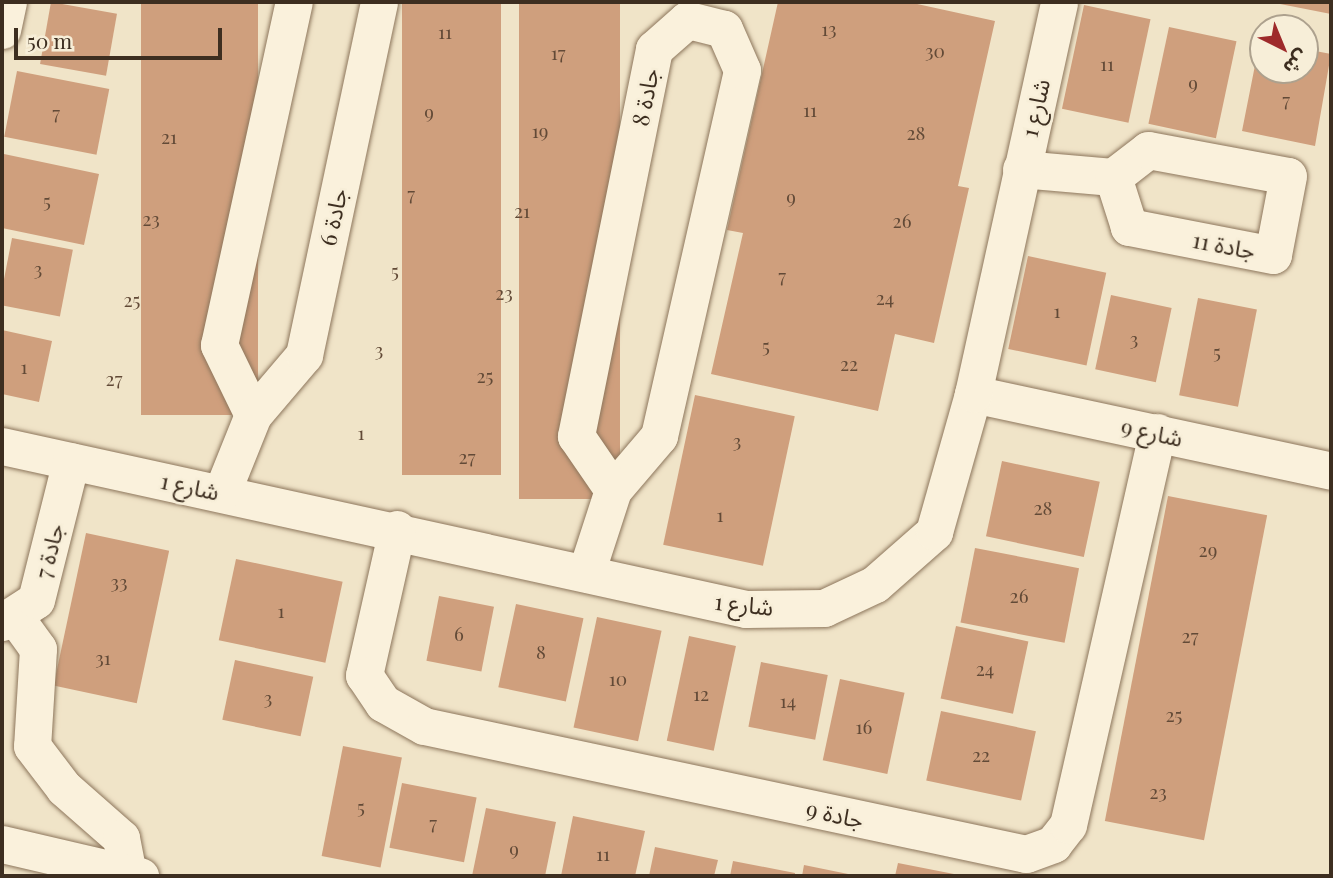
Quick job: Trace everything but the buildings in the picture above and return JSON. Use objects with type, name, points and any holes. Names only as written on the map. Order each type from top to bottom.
[{"type":"street","points":[[2,30],[8,2]]},
{"type":"street","points":[[253,415],[219,345],[294,2]]},
{"type":"street","name":"جادة 6","points":[[222,492],[253,415],[304,355],[379,2]]},
{"type":"street","name":"شارع 1","points":[[2,446],[397,529],[746,609],[824,608],[875,584],[934,532],[973,394],[1059,2]]},
{"type":"street","name":"جادة 8","points":[[586,573],[613,490],[659,436],[742,70],[724,29],[687,20],[654,49],[576,436],[613,490]]},
{"type":"street","name":"جادة 11","points":[[1148,150],[1288,176],[1273,255],[1129,227],[1113,177],[1148,150]]},
{"type":"street","points":[[1021,169],[1113,177]]},
{"type":"street","name":"شارع 9","points":[[973,394],[1331,471]]},
{"type":"street","name":"جادة 9","points":[[397,529],[364,675],[383,703],[424,726],[1026,854],[1053,844],[1068,825],[1157,432]]},
{"type":"street","name":"جادة 7","points":[[8,620],[36,600],[71,461]]},
{"type":"street","points":[[8,620],[38,649],[32,746],[64,788],[121,838],[134,875]]},
{"type":"street","points":[[2,844],[134,875]]}]
